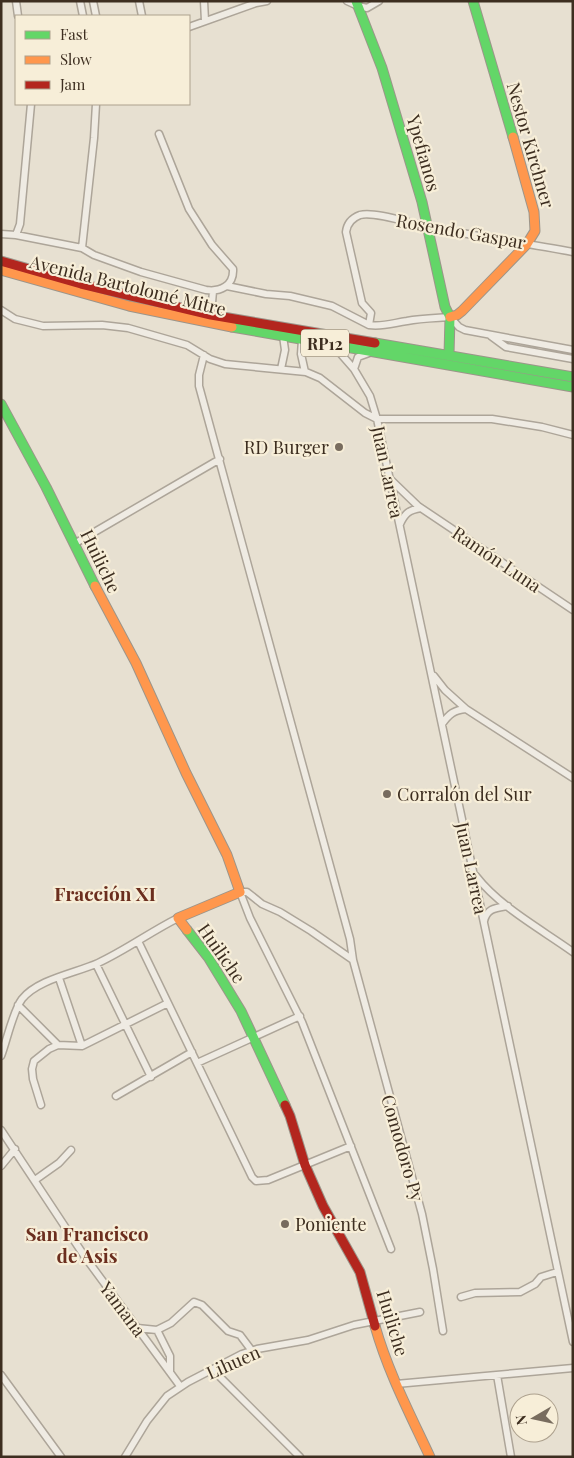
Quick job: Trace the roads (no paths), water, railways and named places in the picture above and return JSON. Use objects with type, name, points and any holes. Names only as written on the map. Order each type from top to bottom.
[{"type":"street","points":[[16,1],[18,15]]},
{"type":"street","points":[[80,1],[83,15]]},
{"type":"street","points":[[93,1],[96,15]]},
{"type":"street","points":[[139,1],[142,15]]},
{"type":"street","points":[[204,1],[206,21]]},
{"type":"street","points":[[190,27],[265,1]]},
{"type":"street","points":[[347,1],[367,8],[379,1]]},
{"type":"street","name":"Nestor Kirchner","points":[[450,317],[458,315],[462,311],[527,244],[535,232],[534,212],[473,1]]},
{"type":"street","name":"Ypefianos","points":[[357,4],[382,68],[422,202],[426,226],[450,317]]},
{"type":"street","points":[[16,235],[20,224],[31,105]]},
{"type":"street","points":[[82,248],[97,105]]},
{"type":"street","points":[[1,234],[16,235],[82,248],[94,255],[141,272],[214,291],[227,286],[234,276],[233,269],[212,245],[189,209],[159,134]]},
{"type":"street","name":"Rosendo Gaspar","points":[[368,324],[371,313],[362,303],[346,232],[351,220],[360,215],[370,214],[573,252]]},
{"type":"street","name":"Avenida Bartolomé Mitre","points":[[1,262],[81,284],[211,315],[573,377]]},
{"type":"street","name":"Avenida Bartolomé Mitre","points":[[1,270],[138,308],[200,322],[573,387]]},
{"type":"street","points":[[227,286],[266,294],[290,296],[332,306],[368,324],[382,326],[408,320],[450,317]]},
{"type":"street","points":[[211,315],[214,291]]},
{"type":"street","points":[[1,310],[15,319],[43,326],[118,326],[187,345],[214,361],[225,364],[305,372],[320,378],[365,413],[377,419],[492,419],[542,427],[573,436]]},
{"type":"street","points":[[450,317],[459,327],[465,330],[573,350]]},
{"type":"street","points":[[449,355],[450,317]]},
{"type":"street","points":[[491,335],[506,347],[571,360]]},
{"type":"street","points":[[281,369],[285,355],[283,336]]},
{"type":"street","points":[[302,340],[301,354],[305,372]]},
{"type":"street","name":"Juan Larrea","points":[[327,344],[340,353],[354,369],[370,396],[377,419],[573,1342]]},
{"type":"street","points":[[354,369],[358,357],[377,352]]},
{"type":"street","name":"Comodoro Py","points":[[204,354],[198,375],[199,386],[350,939],[353,960],[368,1019],[422,1214],[443,1331]]},
{"type":"street","name":"Huiliche","points":[[1,404],[46,487],[162,718],[186,773],[226,855],[240,892],[178,918],[208,957],[241,1010],[290,1116],[305,1165],[326,1212],[360,1272],[380,1343],[396,1384],[430,1457]]},
{"type":"street","points":[[74,544],[220,460]]},
{"type":"street","name":"Ramón Luna","points":[[390,479],[421,508],[573,610]]},
{"type":"street","points":[[400,526],[404,515],[411,510],[421,508]]},
{"type":"street","points":[[430,669],[437,682],[466,709],[573,778]]},
{"type":"street","points":[[442,724],[448,715],[457,710],[466,709]]},
{"type":"street","points":[[474,874],[485,889],[573,952]]},
{"type":"street","points":[[353,960],[311,931],[280,912],[262,904],[247,892],[240,892],[250,918],[300,1016],[391,1249]]},
{"type":"street","points":[[484,922],[486,914],[492,909],[508,906]]},
{"type":"street","points":[[1,1056],[18,1005],[34,988],[96,964],[178,918]]},
{"type":"street","points":[[138,941],[252,1177],[256,1181],[268,1180],[351,1146]]},
{"type":"street","points":[[96,964],[151,1077]]},
{"type":"street","points":[[59,978],[82,1046]]},
{"type":"street","points":[[40,1106],[33,1079],[32,1069],[34,1061],[49,1049],[58,1045],[82,1046],[168,1003]]},
{"type":"street","points":[[18,1005],[58,1045]]},
{"type":"street","points":[[197,1063],[300,1016]]},
{"type":"street","points":[[116,1096],[192,1052]]},
{"type":"street","name":"Yamana","points":[[1,1130],[85,1257],[180,1386]]},
{"type":"street","points":[[1,1166],[15,1149]]},
{"type":"street","points":[[34,1180],[59,1163],[70,1150]]},
{"type":"street","points":[[461,1297],[475,1293],[520,1292],[535,1284],[541,1277],[557,1272]]},
{"type":"street","points":[[137,1328],[157,1330],[171,1324],[194,1302],[200,1304],[228,1331],[240,1335],[252,1351]]},
{"type":"street","name":"Lihuen","points":[[125,1457],[147,1420],[167,1396],[180,1386],[242,1354],[308,1340],[354,1325],[420,1312]]},
{"type":"street","points":[[157,1330],[170,1356],[170,1372]]},
{"type":"street","points":[[396,1384],[573,1368]]},
{"type":"street","points":[[214,1369],[300,1457]]},
{"type":"street","points":[[1,1375],[60,1456]]},
{"type":"street","points":[[497,1375],[511,1457]]},
{"type":"place","name":"RD Burger","points":[[339,447]]},
{"type":"place","name":"Corralón del Sur","points":[[387,794]]},
{"type":"place","name":"Poniente","points":[[285,1224]]},
{"type":"district","name":"Fracción XI","points":[[105,893]]},
{"type":"district","name":"San Francisco de Asis","points":[[87,1244]]}]
